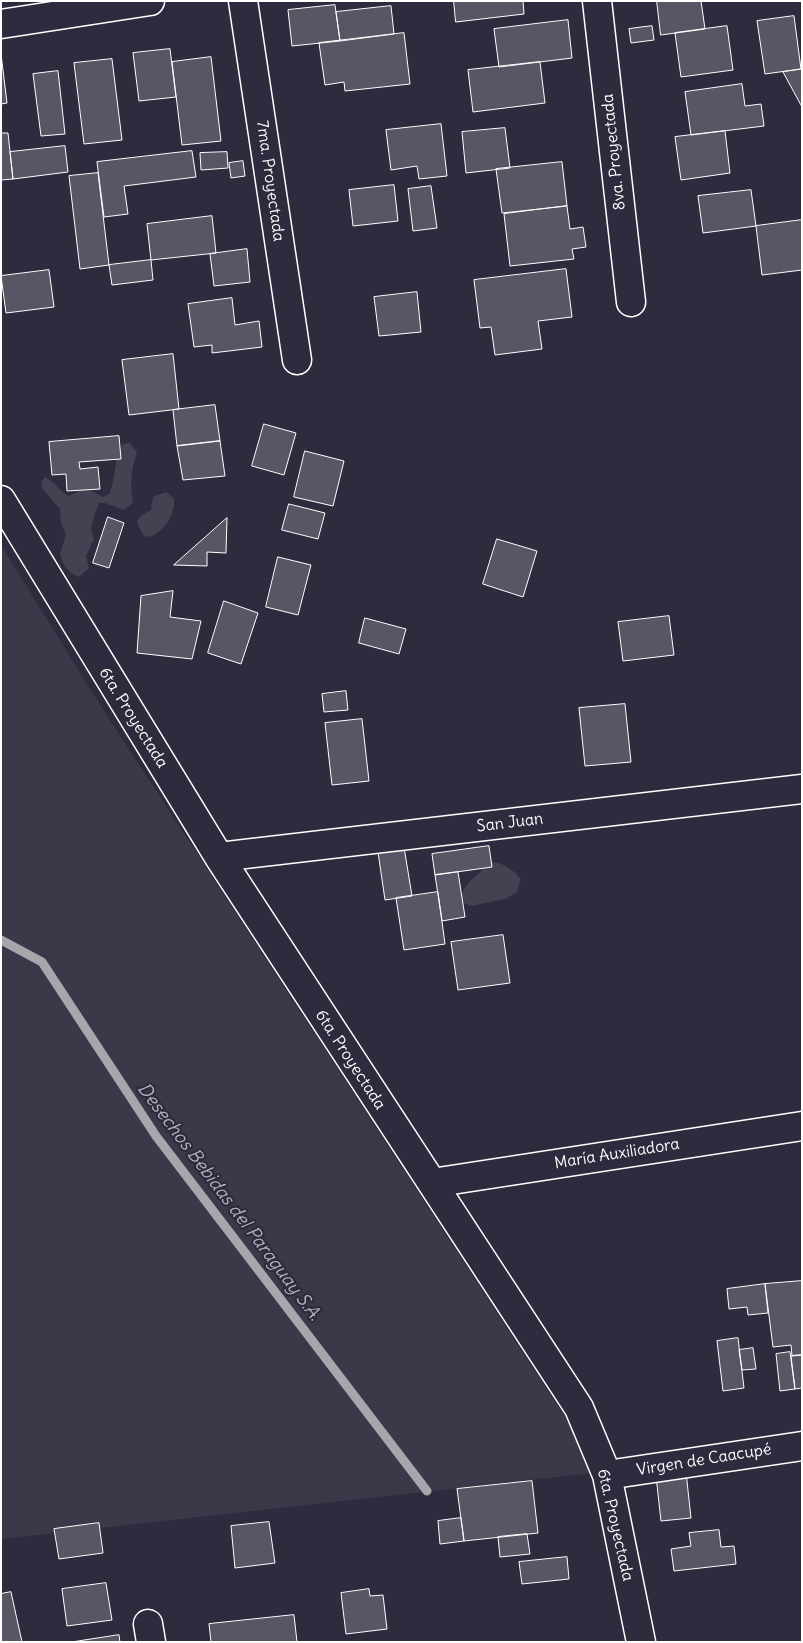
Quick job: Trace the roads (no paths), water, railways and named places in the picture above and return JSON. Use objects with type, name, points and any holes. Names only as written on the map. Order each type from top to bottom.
[{"type":"street","name":"7ma. Proyectada","points":[[243,1],[297,360]]},
{"type":"street","name":"8va. Proyectada","points":[[597,1],[631,302]]},
{"type":"street","points":[[1,24],[134,2]]},
{"type":"street","name":"6ta. Proyectada","points":[[1,500],[219,857],[579,1408],[607,1475],[642,1642]]},
{"type":"street","name":"San Juan","points":[[219,857],[802,789]]},
{"type":"street","name":"María Auxiliadora","points":[[432,1183],[802,1126]]},
{"type":"street","name":"Virgen de Caacupé","points":[[607,1475],[802,1446]]},
{"type":"waterway","name":"Desechos Bebidas del Paraguay S.A.","points":[[1,940],[42,962],[156,1136],[427,1491]]}]
